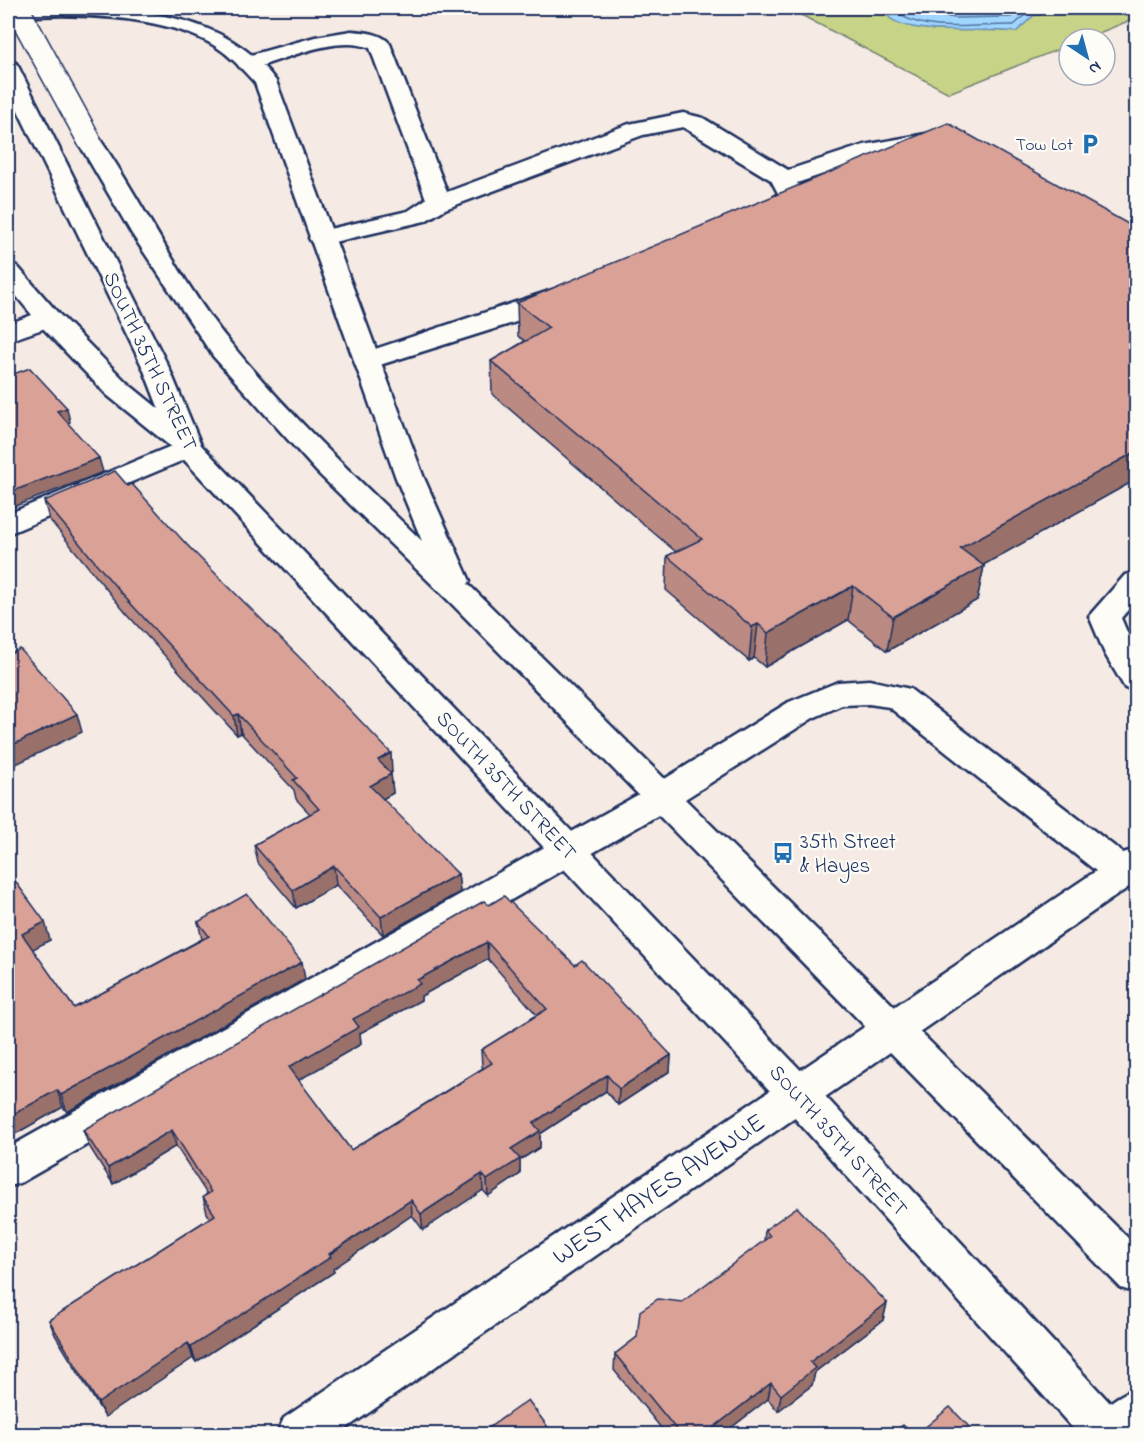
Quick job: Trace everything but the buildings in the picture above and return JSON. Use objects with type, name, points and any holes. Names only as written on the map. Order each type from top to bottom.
[{"type":"main road","points":[[17,8],[89,140],[144,234],[222,350],[327,466],[462,596],[1137,1274]]},
{"type":"main road","points":[[8,12],[28,9],[70,9],[144,16],[198,30],[239,52],[264,81],[410,478],[462,596]]},
{"type":"main road","points":[[248,63],[348,37],[366,38],[379,45],[438,199],[436,204]]},
{"type":"main road","name":"SOUTH 35TH STREET","points":[[8,68],[156,368],[188,448],[797,1093],[1108,1434]]},
{"type":"main road","points":[[321,238],[416,216],[436,204],[637,129],[683,120],[695,123],[783,180],[789,193],[779,208],[736,225]]},
{"type":"main road","points":[[783,180],[872,150],[932,139],[962,145]]},
{"type":"main road","points":[[8,271],[48,318],[117,389],[188,448],[8,525]]},
{"type":"main road","points":[[367,362],[507,316],[583,286]]},
{"type":"main road","points":[[8,333],[48,318]]},
{"type":"main road","points":[[1137,582],[1105,616],[1120,654],[1137,680]]},
{"type":"main road","points":[[8,1169],[662,797],[801,710],[838,694],[869,692],[898,697],[1130,867]]},
{"type":"main road","name":"WEST HAYES AVENUE","points":[[300,1434],[1130,867]]},
{"type":"main road","points":[[1108,1434],[1137,1410]]},
{"type":"green space","points":[[788,8],[881,8],[890,18],[915,28],[1016,32],[1034,15],[1040,15],[1046,8],[1072,10],[1073,8],[1136,8],[1136,18],[1114,27],[1057,27],[1057,50],[949,93]]},
{"type":"water","points":[[881,8],[1046,8],[1040,15],[1034,15],[1016,32],[916,28],[890,18]]},
{"type":"place","name":"Tow Lot","points":[[1090,144]]},
{"type":"place","name":"35th Street & Hayes","points":[[783,853]]}]
